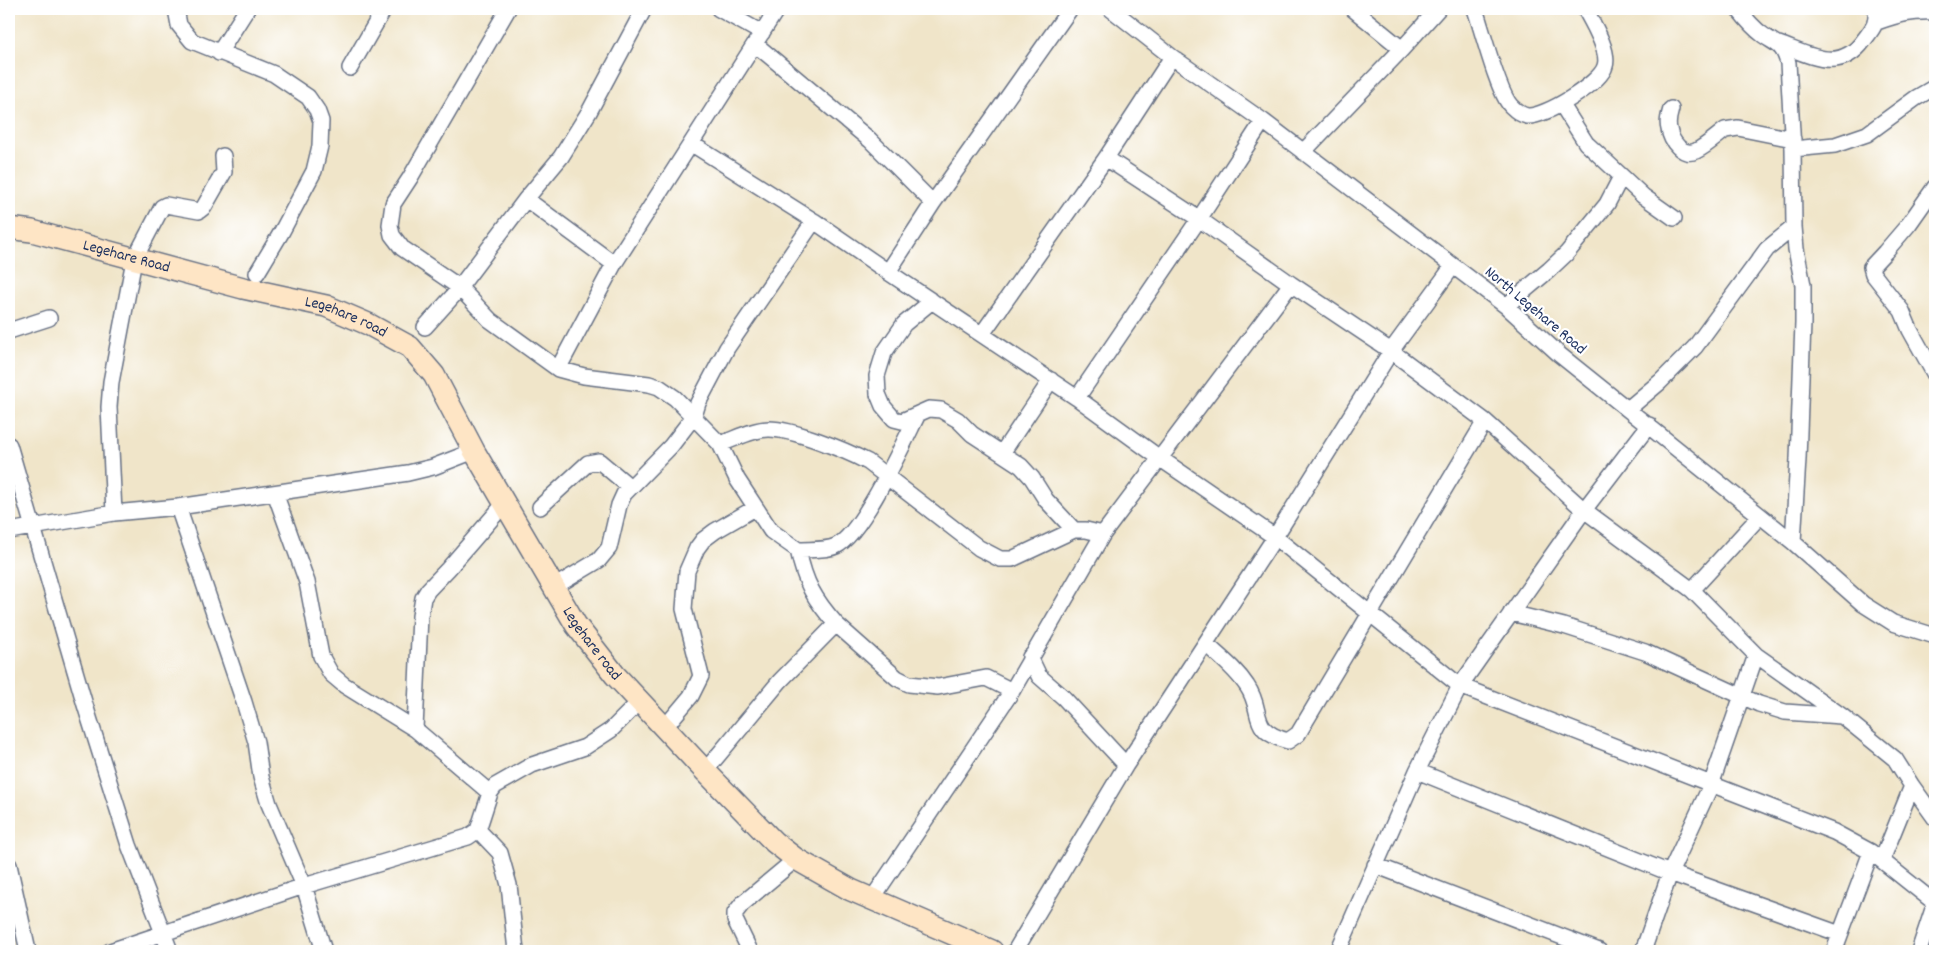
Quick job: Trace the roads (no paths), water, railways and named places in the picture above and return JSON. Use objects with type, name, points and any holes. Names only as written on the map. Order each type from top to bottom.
[{"type":"main road","name":"Legehare Road","points":[[9,228],[32,232],[134,260],[251,284]]},
{"type":"main road","name":"Legehare road","points":[[251,284],[326,306],[368,324],[410,347],[434,375],[474,451],[576,625],[615,675],[774,842],[796,859],[851,890],[992,951]]},
{"type":"street","points":[[176,9],[179,25],[192,41],[274,74],[308,97],[317,110],[321,121],[320,146],[314,171],[281,234],[251,284]]},
{"type":"street","points":[[219,53],[247,9]]},
{"type":"street","points":[[350,68],[384,9]]},
{"type":"street","points":[[508,9],[393,204],[390,231],[402,248],[490,320],[558,369],[584,376],[636,381],[659,387],[675,398],[720,444],[738,479],[771,531],[798,550],[830,548],[846,539],[855,529],[886,476],[917,416]]},
{"type":"street","points":[[425,327],[456,291],[526,199],[561,158],[589,112],[644,9]]},
{"type":"street","points":[[719,9],[759,39],[870,140],[933,203]]},
{"type":"street","points":[[558,369],[614,264],[778,9]]},
{"type":"street","points":[[888,272],[933,203],[1070,9]]},
{"type":"street","name":"North Legehare Road","points":[[1112,9],[1172,57],[1263,120],[1506,306],[1560,355],[1793,542],[1863,604],[1893,623],[1935,636]]},
{"type":"street","points":[[1353,9],[1402,49]]},
{"type":"street","points":[[1303,152],[1438,9]]},
{"type":"street","points":[[1475,9],[1505,98],[1519,113],[1527,116],[1544,113],[1562,105],[1592,82],[1601,74],[1606,66],[1604,48],[1585,9]]},
{"type":"street","points":[[1738,9],[1762,34],[1779,44],[1825,61],[1839,59],[1854,53],[1876,16],[1935,12]]},
{"type":"street","points":[[1779,44],[1786,54],[1788,63],[1793,144],[1794,226],[1803,285],[1798,459],[1793,542]]},
{"type":"street","points":[[982,334],[1106,158],[1172,57]]},
{"type":"street","points":[[1671,109],[1668,121],[1669,130],[1674,144],[1683,151],[1695,152],[1731,128],[1738,128],[1793,144],[1835,145],[1867,134],[1916,98],[1935,87]]},
{"type":"street","points":[[1562,105],[1586,143],[1621,177],[1674,218]]},
{"type":"street","points":[[1077,398],[1200,219],[1263,120]]},
{"type":"street","points":[[692,144],[814,221],[1051,380],[1160,459],[1275,537],[1460,686],[1834,832],[1877,856],[1935,903],[1919,951]]},
{"type":"street","points":[[114,513],[109,407],[111,382],[134,260],[162,207],[166,205],[199,211],[204,207],[224,172],[223,156]]},
{"type":"street","points":[[1106,158],[1200,219],[1291,284],[1391,351],[1485,421],[1584,510],[1692,590],[1756,654],[1842,716],[1895,759],[1935,818]]},
{"type":"street","points":[[1506,306],[1567,253],[1607,204],[1621,177]]},
{"type":"street","points":[[1935,187],[1903,231],[1871,267],[1873,274],[1902,311],[1910,330],[1935,375]]},
{"type":"street","points":[[526,199],[614,264]]},
{"type":"street","points":[[554,587],[599,560],[609,548],[624,494],[671,446],[694,416],[698,403],[727,348],[814,221]]},
{"type":"street","points":[[1628,409],[1660,382],[1695,347],[1767,249],[1794,226]]},
{"type":"street","points":[[1015,951],[1126,765],[1275,537],[1391,351],[1453,266]]},
{"type":"street","points":[[872,899],[1012,691],[1103,534],[1291,284]]},
{"type":"street","points":[[932,301],[904,324],[884,353],[877,376],[878,394],[883,406],[894,419],[902,421],[917,416],[929,409],[941,410],[958,420],[972,434],[1021,466],[1032,478],[1046,500],[1074,530]]},
{"type":"street","points":[[9,331],[49,318]]},
{"type":"street","points":[[1002,453],[1051,380]]},
{"type":"street","points":[[1206,644],[1239,674],[1249,688],[1255,700],[1257,716],[1264,730],[1277,738],[1288,741],[1298,734],[1485,421]]},
{"type":"street","points":[[1338,951],[1417,771],[1460,686],[1584,510],[1649,425]]},
{"type":"street","points":[[720,444],[767,429],[786,431],[849,452],[868,462],[979,548],[1000,559],[1012,559],[1074,530],[1086,530],[1103,534]]},
{"type":"street","points":[[9,445],[85,705],[129,845],[170,951]]},
{"type":"street","points":[[9,532],[114,513],[178,507],[408,473],[433,467],[474,451]]},
{"type":"street","points":[[540,506],[588,463],[595,460],[630,487]]},
{"type":"street","points":[[275,493],[307,582],[321,656],[331,674],[344,685],[415,729],[490,793]]},
{"type":"street","points":[[415,729],[420,616],[423,598],[434,582],[448,569],[505,503]]},
{"type":"street","points":[[178,507],[256,742],[261,777],[269,804],[304,886],[324,951]]},
{"type":"street","points":[[665,727],[691,696],[700,676],[684,609],[688,571],[697,548],[703,540],[756,508]]},
{"type":"street","points":[[1692,590],[1760,516]]},
{"type":"street","points":[[798,550],[802,573],[813,594],[836,624],[897,678],[909,684],[938,687],[986,678],[1012,691]]},
{"type":"street","points":[[1511,613],[1564,626],[1645,652],[1759,704],[1785,712],[1842,716]]},
{"type":"street","points":[[706,771],[780,681],[836,624]]},
{"type":"street","points":[[1643,951],[1670,874],[1711,785],[1756,654]]},
{"type":"street","points":[[1030,657],[1039,676],[1063,697],[1126,765]]},
{"type":"street","points":[[110,951],[304,886],[468,837],[478,830],[490,793],[495,786],[532,765],[585,747],[611,730],[640,701]]},
{"type":"street","points":[[1417,771],[1670,874],[1840,934]]},
{"type":"street","points":[[1834,951],[1840,934],[1912,786]]},
{"type":"street","points":[[478,830],[500,853],[509,885],[516,951]]},
{"type":"street","points":[[750,951],[735,920],[734,913],[742,904],[796,859]]},
{"type":"street","points":[[9,865],[28,951]]},
{"type":"street","points":[[1375,865],[1599,951]]}]
